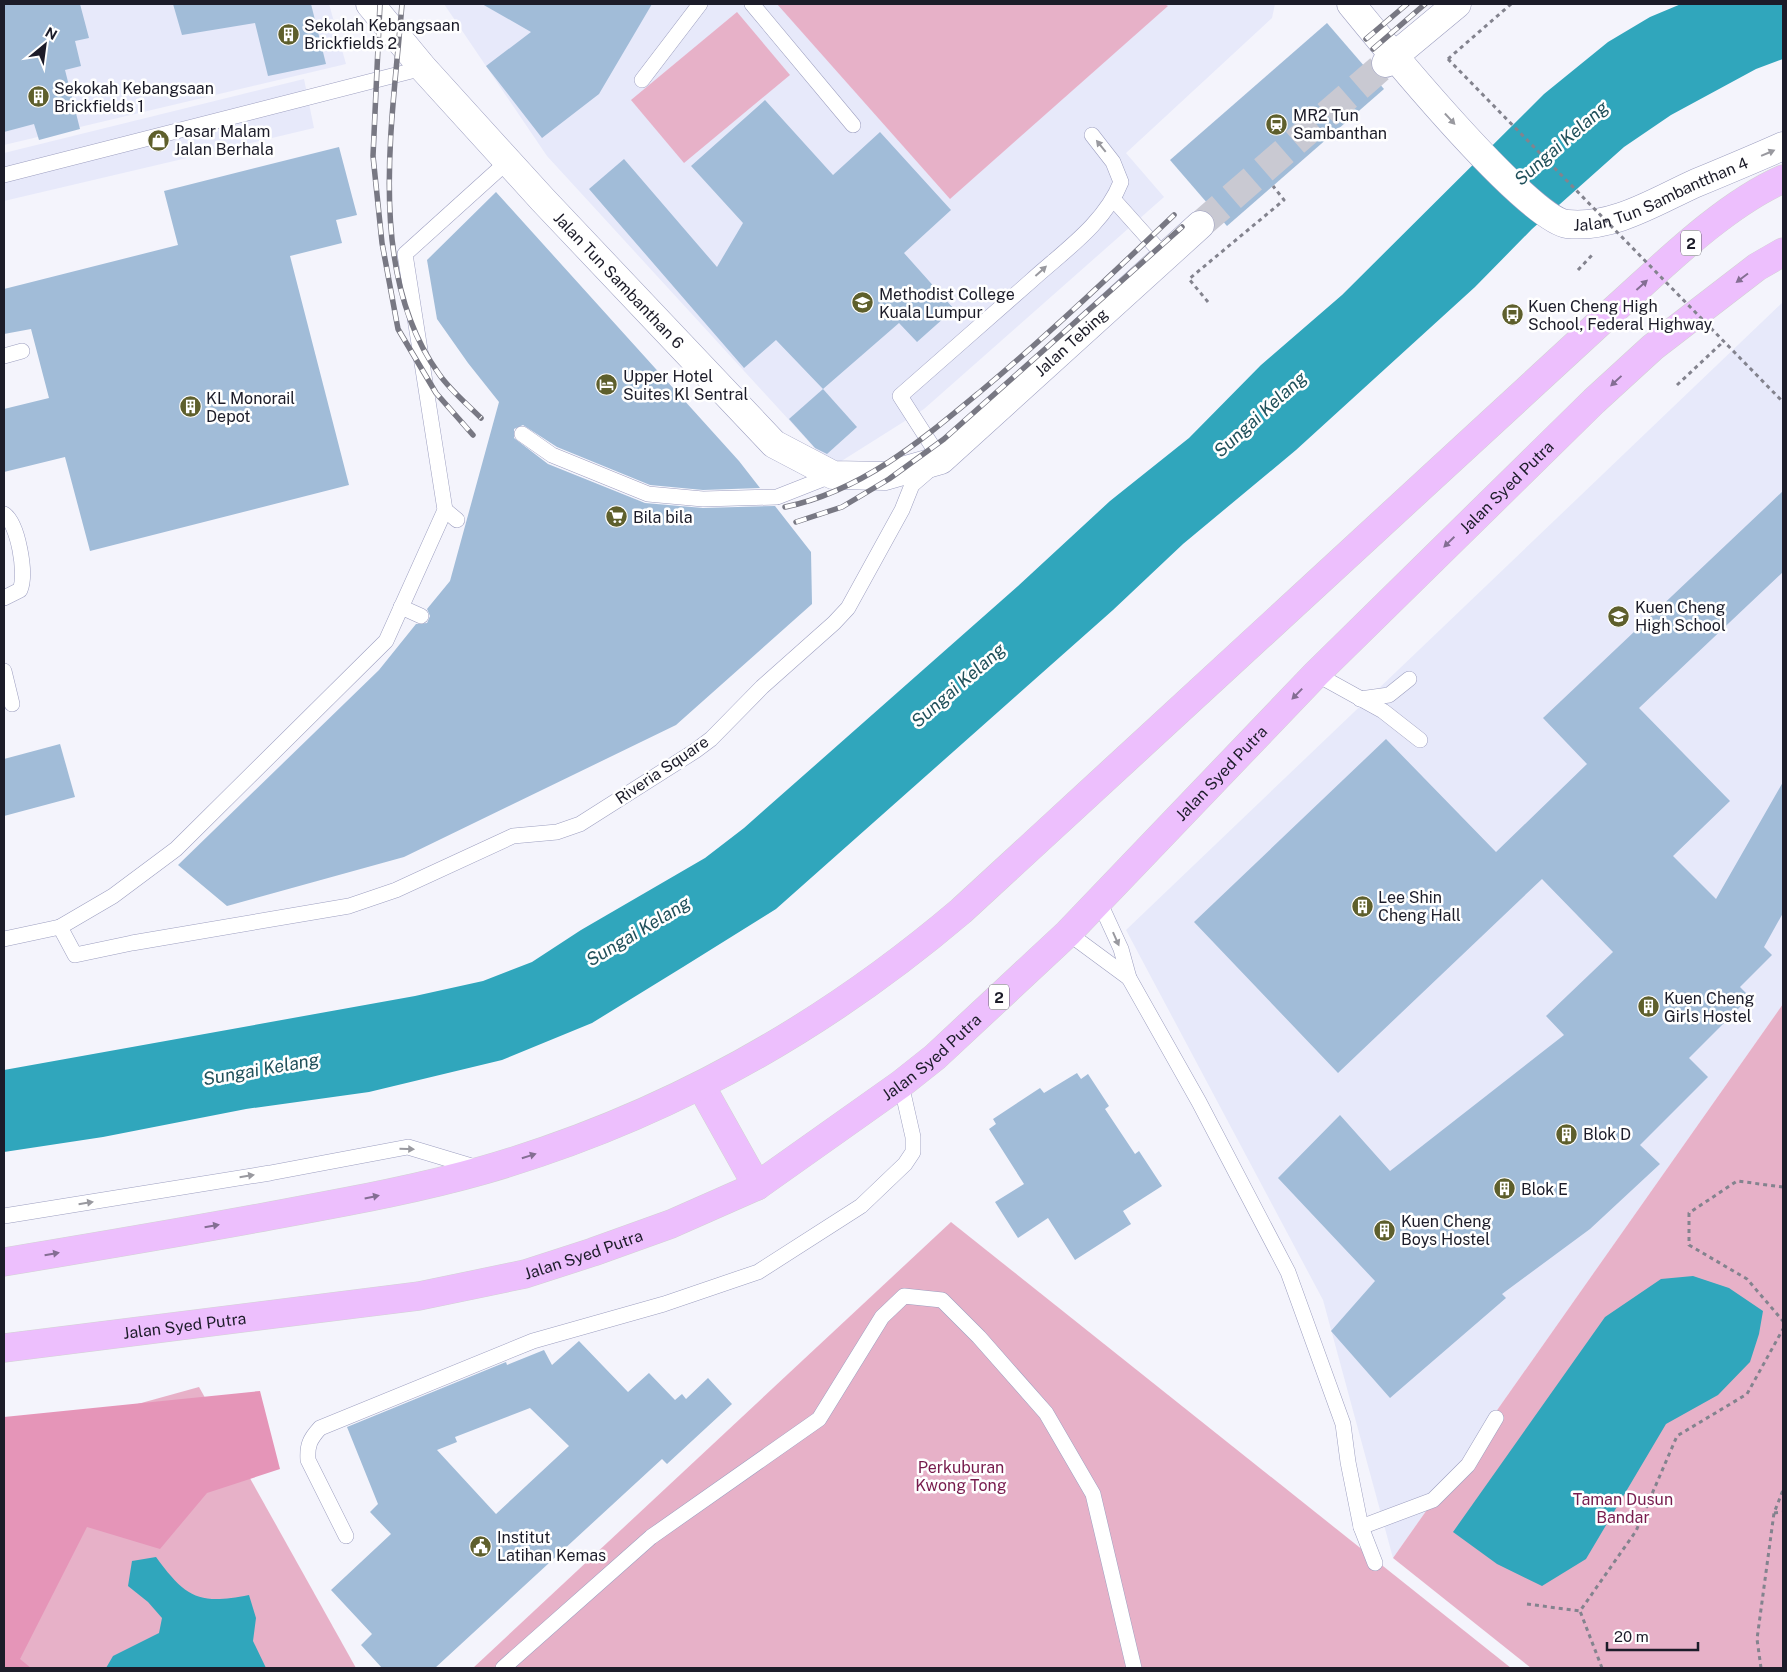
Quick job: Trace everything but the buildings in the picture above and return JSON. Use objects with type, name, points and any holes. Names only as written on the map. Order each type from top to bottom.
[{"type":"main road","name":"2","points":[[4,1262],[349,1202],[484,1170],[544,1152],[614,1124],[701,1086],[791,1036],[908,956],[1013,863],[1309,588],[1405,503],[1606,317],[1714,224],[1747,200],[1783,179]]},
{"type":"main road","name":"Jalan Syed Putra","points":[[4,1348],[419,1296],[525,1274],[671,1224],[757,1186],[901,1084],[935,1057],[1068,933],[1316,674],[1538,456],[1653,347],[1757,267],[1783,252]]},
{"type":"main road","points":[[701,1086],[757,1186]]},
{"type":"street","name":"Jalan Tun Sambanthan 6","points":[[370,4],[423,68],[543,200],[774,444],[833,474],[885,476],[942,460]]},
{"type":"street","name":"Jalan Tun Sambantthan 4","points":[[1351,4],[1391,59],[1417,83],[1507,180],[1541,212],[1566,224],[1590,223],[1628,215],[1783,146]]},
{"type":"street","points":[[1391,59],[1457,4]]},
{"type":"street","name":"Jalan Tebing","points":[[942,460],[1200,225]]},
{"type":"lane","points":[[642,80],[700,4]]},
{"type":"lane","points":[[752,4],[853,125]]},
{"type":"lane","points":[[4,175],[423,68]]},
{"type":"lane","points":[[942,460],[900,396],[1091,226],[1114,200],[1121,182],[1113,162],[1092,135]]},
{"type":"lane","points":[[4,939],[60,927],[113,896],[176,849],[386,641],[401,607],[451,515],[405,254],[508,161]]},
{"type":"lane","points":[[1114,200],[1166,257]]},
{"type":"lane","points":[[4,356],[22,351]]},
{"type":"lane","points":[[522,434],[552,455],[648,494],[703,499],[777,497],[833,474]]},
{"type":"lane","name":"Riveria Square","points":[[60,927],[75,955],[141,941],[349,906],[396,890],[513,836],[557,832],[580,824],[711,739],[762,687],[834,623],[848,608],[902,510],[912,485],[942,460]]},
{"type":"lane","points":[[4,514],[14,525],[24,575],[20,590],[4,598]]},
{"type":"lane","points":[[401,607],[421,616]]},
{"type":"lane","points":[[4,671],[12,704]]},
{"type":"lane","points":[[1316,674],[1383,712],[1420,740]]},
{"type":"lane","points":[[1360,699],[1389,695],[1409,679]]},
{"type":"lane","points":[[1100,901],[1120,949],[1129,978],[1204,1111],[1288,1272],[1344,1424],[1348,1462],[1361,1527],[1375,1564]]},
{"type":"lane","points":[[1068,933],[1105,963],[1129,978]]},
{"type":"lane","points":[[346,1536],[308,1460],[307,1447],[311,1438],[320,1428],[533,1341],[664,1304],[758,1272],[861,1206],[905,1164],[913,1152],[913,1137],[901,1084]]},
{"type":"lane","points":[[4,1216],[408,1147],[484,1170]]},
{"type":"lane","points":[[503,1668],[651,1536],[819,1419],[882,1317],[904,1296],[942,1300],[979,1337],[1046,1413],[1093,1494],[1134,1668]]},
{"type":"lane","points":[[1361,1527],[1433,1500],[1468,1465],[1496,1418]]},
{"type":"path","points":[[1511,4],[1448,59],[1783,402]]},
{"type":"path","points":[[1208,302],[1189,279],[1284,200],[1273,186]]},
{"type":"path","points":[[1677,385],[1724,340]]},
{"type":"path","points":[[1783,1187],[1737,1181],[1689,1213],[1689,1246],[1747,1279],[1783,1321]]},
{"type":"path","points":[[1580,1611],[1636,1531],[1677,1436],[1747,1394],[1783,1329]]},
{"type":"path","points":[[1761,1668],[1757,1639],[1774,1513],[1783,1490]]},
{"type":"path","points":[[1774,1513],[1783,1512]]},
{"type":"path","points":[[1527,1604],[1580,1611]]},
{"type":"path","points":[[1580,1611],[1602,1668]]},
{"type":"shaded area","points":[[4,4],[329,4],[346,64],[4,145]]},
{"type":"shaded area","name":"Methodist College Kuala Lumpur","points":[[444,4],[1275,4],[1272,18],[1126,153],[1164,197],[924,409],[832,467],[547,156]]},
{"type":"shaded area","name":"Pasar Malam Jalan Berhala","points":[[304,79],[314,128],[4,201],[4,153]]},
{"type":"shaded area","name":"Kuen Cheng High School","points":[[1783,302],[1783,1004],[1393,1558],[1323,1300],[1126,930]]},
{"type":"shaded area","points":[[260,1391],[280,1469],[207,1493],[160,1549],[87,1527],[20,1659],[31,1668],[4,1668],[4,1417]]},
{"type":"green space","points":[[777,4],[1164,4],[1168,6],[950,199]]},
{"type":"green space","points":[[737,12],[790,75],[684,163],[631,100]]},
{"type":"green space","name":"Taman Dusun Bandar","points":[[1783,1004],[1783,1668],[1531,1668],[1393,1558]]},
{"type":"green space","name":"Perkuburan Kwong Tong","points":[[951,1222],[1511,1668],[473,1668]]},
{"type":"green space","points":[[199,1387],[356,1668],[4,1668],[4,1441]]},
{"type":"water","name":"Sungai Kelang","points":[[1681,4],[1783,4],[1783,59],[1756,69],[1671,115],[1624,147],[1532,229],[1475,287],[1296,450],[1183,544],[1113,610],[776,909],[592,1023],[502,1060],[369,1092],[246,1109],[103,1137],[4,1152],[4,1070],[415,996],[483,981],[532,962],[581,930],[705,858],[744,828],[1018,586],[1110,501],[1189,438],[1261,365],[1342,295],[1544,94],[1608,42],[1650,17]]},
{"type":"water","points":[[1693,1276],[1729,1288],[1763,1311],[1759,1334],[1750,1362],[1718,1395],[1666,1424],[1586,1559],[1542,1586],[1497,1564],[1453,1532],[1605,1317],[1661,1279]]},
{"type":"water","points":[[156,1557],[176,1582],[185,1590],[195,1595],[218,1599],[249,1595],[256,1618],[253,1641],[266,1668],[106,1668],[113,1656],[159,1633],[162,1618],[148,1602],[128,1586],[132,1561]]},
{"type":"tunnel","points":[[1200,225],[1386,63]]},
{"type":"railway","points":[[380,4],[373,156],[382,243],[398,329],[436,393],[473,435]]},
{"type":"railway","points":[[402,4],[390,146],[389,195],[392,243],[401,290],[416,334],[443,380],[481,418]]},
{"type":"railway","points":[[1366,39],[1407,4]]},
{"type":"railway","points":[[1373,49],[1425,4]]},
{"type":"railway","points":[[785,507],[840,489],[865,476],[890,461],[936,428],[1031,348],[1174,215]]},
{"type":"railway","points":[[796,522],[842,507],[889,479],[944,439],[1182,227]]},
{"type":"place","name":"Sekolah Kebangsaan Brickfields 2","points":[[288,34]]},
{"type":"place","name":"Sekokah Kebangsaan Brickfields 1","points":[[38,97]]},
{"type":"place","name":"MR2 Tun Sambanthan","points":[[1277,124]]},
{"type":"place","name":"Pasar Malam Jalan Berhala","points":[[158,140]]},
{"type":"place","name":"Methodist College Kuala Lumpur","points":[[863,303]]},
{"type":"place","name":"Kuen Cheng High School, Federal Highway","points":[[1512,315]]},
{"type":"place","name":"Upper Hotel Suites Kl Sentral","points":[[607,385]]},
{"type":"place","name":"KL Monorail Depot","points":[[190,407]]},
{"type":"place","name":"Bila bila","points":[[617,517]]},
{"type":"place","name":"Kuen Cheng High School","points":[[1619,616]]},
{"type":"place","name":"Lee Shin Cheng Hall","points":[[1362,906]]},
{"type":"place","name":"Kuen Cheng Girls Hostel","points":[[1648,1007]]},
{"type":"place","name":"Blok D","points":[[1567,1134]]},
{"type":"place","name":"Blok E","points":[[1505,1189]]},
{"type":"place","name":"Kuen Cheng Boys Hostel","points":[[1385,1230]]},
{"type":"place","name":"Institut Latihan Kemas","points":[[481,1546]]}]
